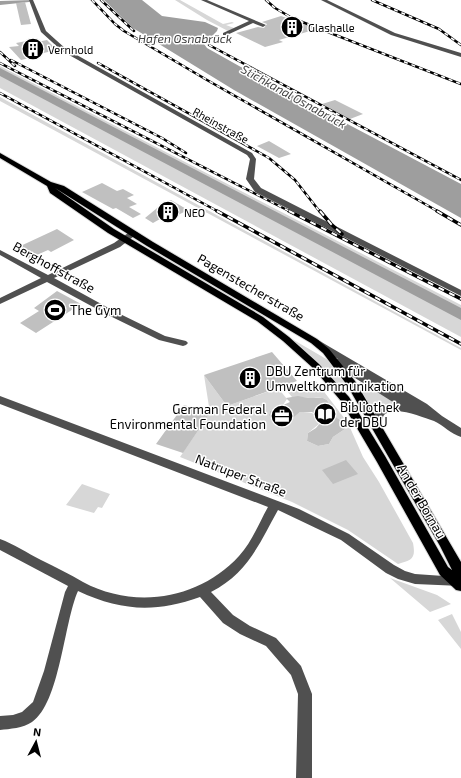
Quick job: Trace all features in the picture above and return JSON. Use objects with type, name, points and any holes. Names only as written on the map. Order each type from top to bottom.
[{"type":"main road","name":"Pagenstecherstraße","points":[[0,155],[48,184],[60,188],[314,341]]},
{"type":"main road","name":"Pagenstecherstraße","points":[[48,184],[53,191],[72,205],[260,319]]},
{"type":"main road","name":"An der Bornau","points":[[260,319],[300,350],[327,377],[345,399],[381,459],[444,571],[460,585]]},
{"type":"main road","points":[[260,319],[276,325],[336,362]]},
{"type":"main road","name":"An der Bornau","points":[[314,341],[336,362],[351,383],[458,568],[460,585]]},
{"type":"street","points":[[203,0],[262,25]]},
{"type":"street","points":[[323,0],[393,34],[461,55]]},
{"type":"street","name":"Rheinstraße","points":[[31,1],[44,32],[64,50],[250,154],[253,159],[249,179],[253,186],[258,190],[461,293]]},
{"type":"street","points":[[225,34],[253,22]]},
{"type":"street","points":[[0,302],[111,241],[125,238],[134,233]]},
{"type":"street","name":"Berghoffstraße","points":[[0,252],[162,338],[183,343]]},
{"type":"street","points":[[0,296],[45,277]]},
{"type":"street","name":"Pagenstecherstraße","points":[[314,341],[423,406],[438,419],[461,433]]},
{"type":"street","name":"Pagenstecherstraße","points":[[336,362],[417,412],[438,419]]},
{"type":"street","name":"Natruper Straße","points":[[0,400],[276,504],[345,537],[390,569],[402,575],[460,585]]},
{"type":"street","points":[[376,426],[376,419],[379,413],[388,408],[403,407],[417,412]]},
{"type":"street","points":[[0,544],[103,596],[127,601],[151,603],[176,600],[203,592],[228,576],[245,558],[276,504]]},
{"type":"street","points":[[0,723],[13,722],[27,716],[38,706],[51,671],[71,592],[76,583]]},
{"type":"street","points":[[203,592],[228,619],[246,630],[271,642],[296,671],[304,694],[304,778]]},
{"type":"shaded area","points":[[175,0],[180,0],[223,24],[232,22],[234,23],[226,25],[234,28],[228,31]]},
{"type":"shaded area","points":[[0,66],[461,305],[461,337],[0,88]]},
{"type":"shaded area","points":[[0,97],[461,348],[461,350],[0,101]]},
{"type":"shaded area","points":[[292,339],[328,360],[333,364],[346,382],[338,384]]},
{"type":"shaded area","points":[[204,375],[227,406],[278,388],[287,399],[283,405],[270,411],[269,415],[271,419],[283,422],[300,412],[309,412],[314,414],[320,420],[319,424],[308,433],[307,441],[318,446],[329,444],[333,437],[345,429],[345,424],[336,417],[329,408],[328,401],[326,399],[292,397],[286,390],[315,380],[348,423],[363,457],[379,482],[413,543],[414,552],[412,558],[398,564],[348,530],[292,502],[180,457],[210,413]]},
{"type":"shaded area","points":[[362,381],[399,404],[382,406],[374,413],[357,384]]},
{"type":"shaded area","points":[[82,484],[110,494],[102,508],[98,507],[94,513],[66,505]]},
{"type":"shaded area","points":[[390,578],[437,595],[451,604],[430,612]]},
{"type":"shaded area","points":[[452,614],[461,632],[461,649],[438,620]]},
{"type":"water","name":"Hafen Osnabrück","points":[[104,0],[142,0],[162,16],[205,22],[218,28],[217,31],[204,44],[207,48],[266,81],[461,184],[461,218],[234,90],[133,28]]},
{"type":"water","points":[[0,68],[461,308],[461,320],[0,76]]},
{"type":"building","points":[[25,2],[31,24],[21,25],[16,3]]},
{"type":"building","points":[[281,16],[317,29],[279,40],[283,42],[265,47],[236,33],[258,27],[264,28],[267,24],[262,22]]},
{"type":"building","name":"Vernhold","points":[[32,40],[37,42],[47,40],[57,50],[21,60],[9,47],[19,46],[16,43]]},
{"type":"building","points":[[335,100],[363,114],[350,119],[322,104]]},
{"type":"building","points":[[269,141],[291,154],[279,158],[257,146]]},
{"type":"building","points":[[102,183],[117,191],[123,189],[134,195],[127,198],[137,204],[129,207],[141,214],[133,218],[82,192]]},
{"type":"building","name":"NEO","points":[[171,200],[188,210],[164,222],[160,219],[153,223],[145,218],[162,204]]},
{"type":"building","points":[[57,229],[74,240],[51,252],[48,250],[28,259],[14,249]]},
{"type":"building","name":"The Gym","points":[[57,291],[81,304],[36,333],[20,323],[39,311],[34,308]]},
{"type":"building","name":"DBU Zentrum für Umweltkommunikation","points":[[272,352],[297,381],[227,406],[204,375]]},
{"type":"building","name":"German Federal Environmental Foundation","points":[[298,396],[323,398],[327,400],[330,405],[329,408],[336,417],[345,424],[345,429],[333,437],[329,444],[318,446],[307,441],[308,433],[316,428],[321,422],[317,415],[312,412],[300,412],[289,421],[282,422],[271,419],[269,415],[270,411],[290,402],[286,398]]},
{"type":"building","points":[[184,405],[210,413],[183,453],[156,444]]},
{"type":"building","points":[[346,460],[358,474],[333,484],[322,470]]},
{"type":"waterway","points":[[0,3],[29,0]]},
{"type":"railway","points":[[92,0],[115,24],[124,31],[439,212]]},
{"type":"railway","points":[[101,0],[134,31]]},
{"type":"railway","points":[[266,0],[275,8],[292,18],[461,84]]},
{"type":"railway","points":[[372,0],[439,29],[461,45]]},
{"type":"railway","points":[[209,45],[461,180]]},
{"type":"railway","points":[[0,52],[15,66]]},
{"type":"railway","points":[[11,60],[162,138],[186,153]]},
{"type":"railway","points":[[0,63],[291,212]]},
{"type":"railway","points":[[98,63],[269,158],[295,180],[320,212]]},
{"type":"railway","points":[[0,93],[219,212]]},
{"type":"railway","points":[[217,211],[461,344]]},
{"type":"railway","points":[[289,211],[461,299]]},
{"type":"railway","points":[[320,211],[342,234]]},
{"type":"railway","points":[[437,211],[461,225]]},
{"type":"place","name":"Glashalle","points":[[292,27]]},
{"type":"place","name":"Vernhold","points":[[33,49]]},
{"type":"place","name":"NEO","points":[[168,212]]},
{"type":"place","name":"The Gym","points":[[55,310]]},
{"type":"place","name":"DBU Zentrum für Umweltkommunikation","points":[[250,378]]},
{"type":"place","name":"Bibliothek der DBU","points":[[325,414]]},
{"type":"place","name":"German Federal Environmental Foundation","points":[[282,416]]},
{"type":"water label","name":"Stichkanal Osnabrück","points":[[294,96]]}]
